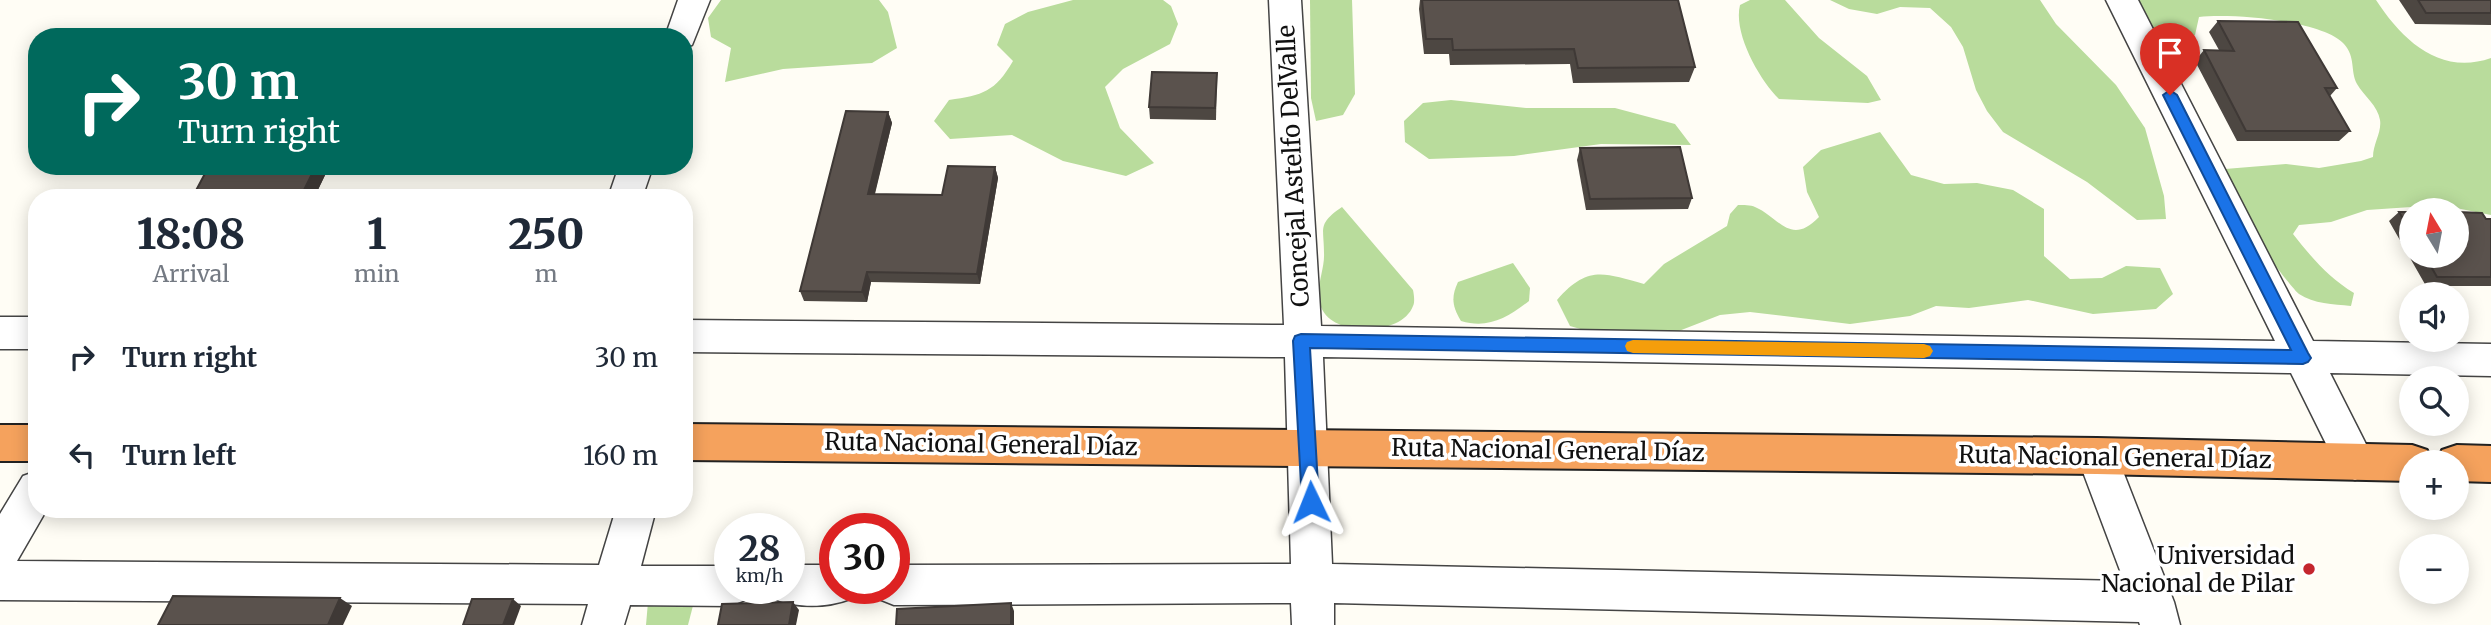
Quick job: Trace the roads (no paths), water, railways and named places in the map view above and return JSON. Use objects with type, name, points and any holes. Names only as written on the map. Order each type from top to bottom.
[{"type":"highway","name":"Ruta Nacional General Díaz","points":[[693,442],[2097,456],[2399,463]]},
{"type":"highway","points":[[0,443],[28,443]]},
{"type":"highway","points":[[2469,463],[2491,464]]},
{"type":"street","points":[[684,28],[694,0]]},
{"type":"street","name":"Concejal Astelfo DelValle","points":[[1285,0],[1301,341],[1309,447],[1313,625]]},
{"type":"street","points":[[2122,0],[2355,462]]},
{"type":"street","points":[[0,333],[28,333]]},
{"type":"street","points":[[693,336],[1301,341],[2491,360]]},
{"type":"street","points":[[910,585],[1313,583],[2157,614],[2097,456]]},
{"type":"street","points":[[0,552],[28,504]]},
{"type":"street","points":[[603,625],[634,518]]},
{"type":"street","points":[[0,580],[714,586]]},
{"type":"place","name":"Universidad Nacional de Pilar","points":[[2309,569]]}]
